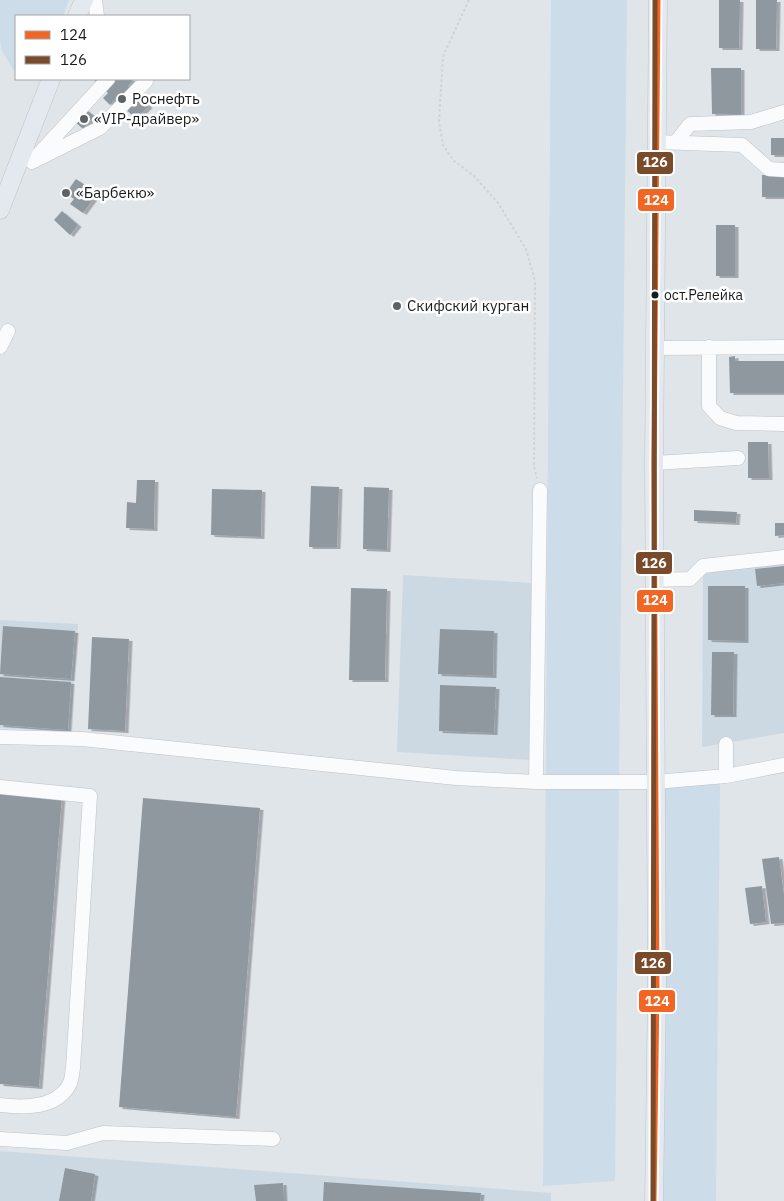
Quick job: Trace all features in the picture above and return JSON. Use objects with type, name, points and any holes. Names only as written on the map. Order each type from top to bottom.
[{"type":"main road","points":[[77,15],[84,0]]},
{"type":"main road","points":[[648,0],[651,782],[657,988],[654,1201]]},
{"type":"main road","points":[[645,1201],[654,580],[654,348],[658,0]]},
{"type":"main road","points":[[0,210],[51,80]]},
{"type":"street","points":[[95,0],[97,15]]},
{"type":"street","points":[[12,180],[32,162],[107,80]]},
{"type":"street","points":[[32,162],[100,128],[145,80]]},
{"type":"street","points":[[676,142],[690,124],[751,122],[784,112]]},
{"type":"street","points":[[656,142],[742,145],[769,169],[784,170]]},
{"type":"street","points":[[0,347],[8,331]]},
{"type":"street","points":[[709,347],[708,406],[720,418],[736,423],[784,424]]},
{"type":"street","points":[[654,348],[784,347]]},
{"type":"street","points":[[654,463],[738,458]]},
{"type":"street","points":[[536,782],[540,490]]},
{"type":"street","points":[[654,580],[690,579],[703,566],[784,557]]},
{"type":"street","points":[[0,737],[82,739],[456,778],[536,782],[651,782],[726,776],[784,765]]},
{"type":"street","points":[[726,744],[726,776]]},
{"type":"street","points":[[0,787],[90,796],[73,1068],[70,1083],[60,1096],[43,1105],[16,1107],[0,1105]]},
{"type":"street","points":[[0,1139],[67,1143],[103,1133],[273,1139]]},
{"type":"path","points":[[469,0],[443,56],[439,122],[443,145],[453,160],[474,176],[498,203],[526,249],[535,281],[534,467],[540,490]]},
{"type":"shaded area","points":[[0,0],[69,0],[63,15],[15,15],[15,70],[13,70],[2,50],[0,42]]},
{"type":"shaded area","points":[[551,0],[627,0],[615,1181],[543,1186]]},
{"type":"shaded area","points":[[784,564],[784,733],[702,747],[703,571]]},
{"type":"shaded area","points":[[403,575],[533,583],[531,760],[397,752]]},
{"type":"shaded area","points":[[0,620],[78,624],[70,732],[0,728]]},
{"type":"shaded area","points":[[720,784],[716,1201],[662,1201],[663,787]]},
{"type":"shaded area","points":[[0,1151],[551,1193],[551,1201],[0,1201]]},
{"type":"building","points":[[719,0],[740,0],[739,48],[719,48]]},
{"type":"building","points":[[756,0],[777,0],[776,49],[756,49]]},
{"type":"building","points":[[711,68],[741,68],[741,115],[712,114]]},
{"type":"building","name":"Роснефть","points":[[94,80],[133,80],[128,86],[149,106],[136,119],[115,99],[110,105],[103,98],[108,93]]},
{"type":"building","name":"«VIP-драйвер»","points":[[85,109],[94,116],[83,129],[74,121]]},
{"type":"building","points":[[771,138],[784,138],[784,155],[771,155]]},
{"type":"building","points":[[762,175],[784,176],[784,197],[762,197]]},
{"type":"building","points":[[76,179],[97,194],[83,213],[70,204],[74,199],[66,193]]},
{"type":"building","points":[[62,211],[78,225],[70,235],[54,220]]},
{"type":"building","points":[[716,225],[735,225],[735,276],[716,276]]},
{"type":"building","points":[[735,356],[735,361],[784,361],[784,393],[730,393],[729,357]]},
{"type":"building","points":[[748,442],[768,442],[769,478],[748,478]]},
{"type":"building","points":[[137,480],[155,480],[154,529],[126,528],[127,502],[136,503]]},
{"type":"building","points":[[311,486],[339,487],[337,547],[309,547]]},
{"type":"building","points":[[364,487],[389,488],[387,550],[363,549]]},
{"type":"building","points":[[212,489],[262,490],[261,537],[211,535]]},
{"type":"building","points":[[694,510],[737,512],[736,523],[694,521]]},
{"type":"building","points":[[775,523],[784,523],[784,535],[775,536]]},
{"type":"building","points":[[784,566],[784,583],[757,586],[755,569]]},
{"type":"building","points":[[708,586],[745,586],[745,641],[708,640]]},
{"type":"building","points":[[351,588],[387,589],[385,680],[349,680]]},
{"type":"building","points":[[3,626],[75,631],[71,679],[0,674]]},
{"type":"building","points":[[440,629],[494,631],[493,676],[438,674]]},
{"type":"building","points":[[92,637],[129,639],[125,731],[88,729]]},
{"type":"building","points":[[712,652],[734,652],[733,715],[711,715]]},
{"type":"building","points":[[0,677],[71,682],[68,730],[0,725]]},
{"type":"building","points":[[440,685],[496,687],[494,733],[439,731]]},
{"type":"building","points":[[0,791],[62,796],[39,1087],[0,1084]]},
{"type":"building","points":[[143,798],[260,808],[236,1117],[119,1107]]},
{"type":"building","points":[[779,857],[784,895],[784,923],[771,924],[762,859]]},
{"type":"building","points":[[762,886],[766,922],[750,924],[745,888]]},
{"type":"building","points":[[65,1168],[95,1174],[91,1201],[59,1201]]},
{"type":"building","points":[[324,1182],[481,1193],[480,1201],[323,1201]]},
{"type":"building","points":[[283,1183],[284,1201],[256,1201],[254,1185]]},
{"type":"transit line","name":"126","points":[[653,1201],[655,0]]},
{"type":"transit line","name":"124","points":[[654,1201],[657,988],[654,463],[658,0]]},
{"type":"place","name":"Роснефть","points":[[122,99]]},
{"type":"place","name":"«VIP-драйвер»","points":[[84,119]]},
{"type":"place","name":"«Барбекю»","points":[[66,193]]},
{"type":"place","name":"ост.Релейка","points":[[655,295]]},
{"type":"place","name":"Скифский курган","points":[[397,306]]}]
